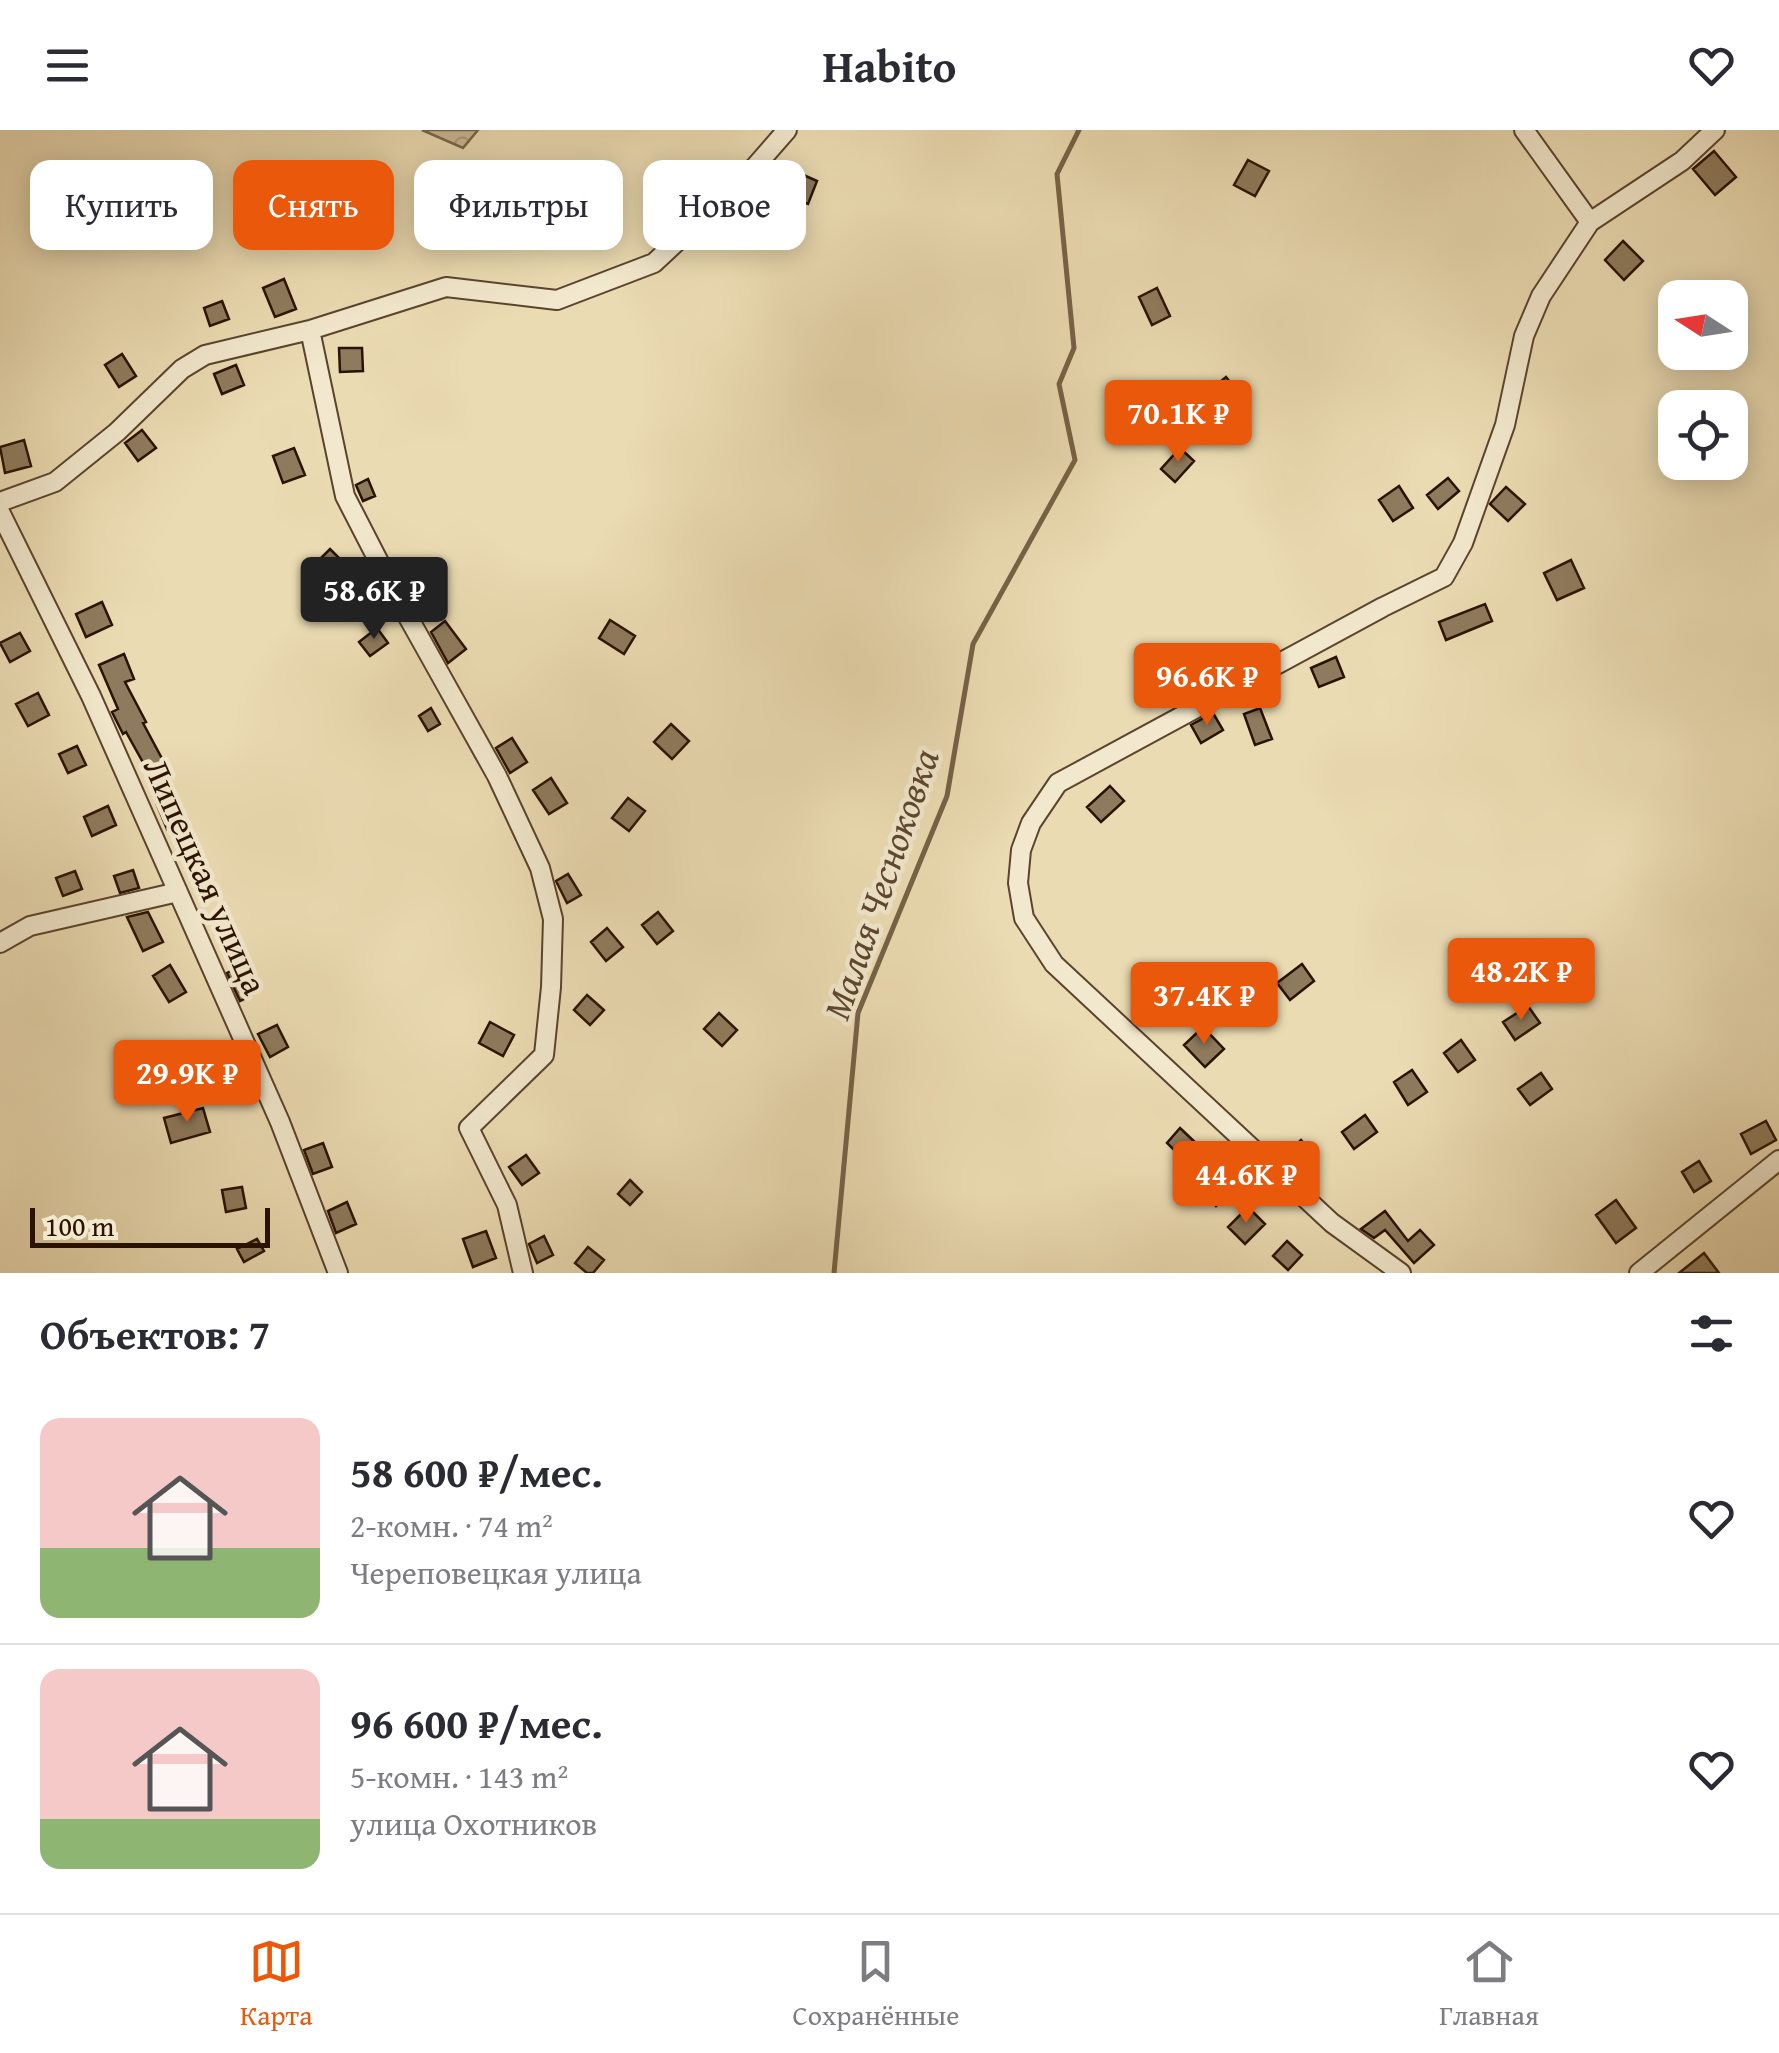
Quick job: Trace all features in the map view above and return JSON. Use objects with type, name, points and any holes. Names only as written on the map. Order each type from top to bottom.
[{"type":"street","points":[[0,502],[55,482],[118,432],[182,369],[205,354],[310,330],[446,287],[557,300],[654,263],[746,177],[787,130]]},
{"type":"street","points":[[1524,130],[1590,222]]},
{"type":"street","points":[[1401,1273],[1332,1224],[1054,964],[1024,918],[1018,883],[1021,850],[1031,822],[1058,783],[1444,577],[1463,543],[1505,425],[1524,336],[1541,296],[1590,222],[1682,161],[1714,130]]},
{"type":"street","points":[[310,330],[345,496],[498,776],[540,868],[553,920],[544,1055],[468,1128],[507,1206],[523,1273]]},
{"type":"street","name":"Липецкая улица","points":[[0,512],[91,696],[280,1122],[338,1273]]},
{"type":"street","points":[[0,942],[30,926],[178,892]]},
{"type":"street","points":[[1639,1273],[1779,1160]]},
{"type":"green space","points":[[422,130],[478,130],[463,148]]},
{"type":"building","points":[[1714,151],[1736,177],[1715,195],[1693,169]]},
{"type":"building","points":[[1248,160],[1269,171],[1255,196],[1234,185]]},
{"type":"building","points":[[806,176],[817,181],[806,203]]},
{"type":"building","points":[[1623,241],[1643,261],[1624,280],[1605,260]]},
{"type":"building","points":[[284,279],[296,309],[275,317],[263,288]]},
{"type":"building","points":[[1157,288],[1170,316],[1152,325],[1139,297]]},
{"type":"building","points":[[222,301],[229,319],[210,326],[204,308]]},
{"type":"building","points":[[339,348],[362,348],[363,371],[340,372]]},
{"type":"building","points":[[122,354],[136,376],[119,387],[105,365]]},
{"type":"building","points":[[236,365],[244,385],[222,394],[214,374]]},
{"type":"building","points":[[1226,377],[1242,397],[1224,412],[1207,393]]},
{"type":"building","points":[[142,430],[156,448],[138,461],[125,443]]},
{"type":"building","points":[[24,440],[31,466],[5,473],[0,447]]},
{"type":"building","points":[[294,448],[305,475],[283,483],[273,456]]},
{"type":"building","points":[[1180,448],[1194,461],[1175,482],[1161,469]]},
{"type":"building","points":[[1448,478],[1459,491],[1438,509],[1427,495]]},
{"type":"building","points":[[368,479],[375,496],[363,501],[356,485]]},
{"type":"building","points":[[1399,486],[1413,508],[1393,521],[1379,500]]},
{"type":"building","points":[[1506,487],[1525,504],[1508,521],[1490,504]]},
{"type":"building","points":[[330,549],[344,563],[327,579],[314,565]]},
{"type":"building","points":[[1571,560],[1584,588],[1557,600],[1544,573]]},
{"type":"building","points":[[434,571],[445,588],[428,600],[416,582]]},
{"type":"building","points":[[102,602],[112,625],[86,637],[76,614]]},
{"type":"building","points":[[1485,604],[1492,621],[1446,640],[1439,622]]},
{"type":"building","points":[[610,620],[635,636],[624,654],[599,638]]},
{"type":"building","points":[[445,621],[466,649],[448,663],[431,632]]},
{"type":"building","points":[[377,628],[388,643],[370,656],[359,642]]},
{"type":"building","points":[[20,633],[30,651],[10,662],[0,643]]},
{"type":"building","points":[[124,654],[134,679],[125,682],[166,766],[150,775],[112,712],[118,709],[99,665]]},
{"type":"building","points":[[1336,657],[1344,677],[1319,687],[1311,668]]},
{"type":"building","points":[[38,693],[49,715],[28,726],[16,704]]},
{"type":"building","points":[[431,708],[440,724],[428,731],[419,716]]},
{"type":"building","points":[[1260,708],[1272,739],[1255,745],[1244,714]]},
{"type":"building","points":[[1213,713],[1223,730],[1201,743],[1191,725]]},
{"type":"building","points":[[671,724],[689,741],[672,759],[654,742]]},
{"type":"building","points":[[512,738],[527,762],[510,773],[496,748]]},
{"type":"building","points":[[77,746],[86,765],[68,773],[59,754]]},
{"type":"building","points":[[551,778],[567,803],[549,814],[533,790]]},
{"type":"building","points":[[1110,786],[1124,801],[1101,822],[1087,807]]},
{"type":"building","points":[[175,797],[186,821],[167,829],[157,805]]},
{"type":"building","points":[[628,798],[645,811],[629,831],[612,818]]},
{"type":"building","points":[[108,806],[116,825],[92,836],[84,817]]},
{"type":"building","points":[[133,870],[139,888],[120,893],[114,876]]},
{"type":"building","points":[[75,871],[82,889],[63,896],[56,878]]},
{"type":"building","points":[[568,874],[581,895],[567,903],[556,881]]},
{"type":"building","points":[[148,912],[163,942],[143,951],[127,917]]},
{"type":"building","points":[[658,912],[673,931],[657,944],[642,925]]},
{"type":"building","points":[[607,928],[623,947],[606,961],[591,942]]},
{"type":"building","points":[[1302,964],[1314,981],[1290,1000],[1277,983]]},
{"type":"building","points":[[170,965],[186,992],[169,1002],[153,976]]},
{"type":"building","points":[[243,965],[256,993],[240,1001],[227,973]]},
{"type":"building","points":[[587,995],[604,1010],[590,1025],[574,1010]]},
{"type":"building","points":[[1528,1006],[1540,1023],[1515,1040],[1503,1022]]},
{"type":"building","points":[[719,1013],[737,1030],[722,1046],[704,1029]]},
{"type":"building","points":[[490,1022],[514,1035],[503,1056],[479,1043]]},
{"type":"building","points":[[277,1025],[288,1047],[270,1057],[258,1034]]},
{"type":"building","points":[[1203,1027],[1224,1049],[1205,1067],[1184,1045]]},
{"type":"building","points":[[1461,1040],[1475,1060],[1458,1072],[1444,1053]]},
{"type":"building","points":[[204,1052],[222,1078],[201,1092],[184,1065]]},
{"type":"building","points":[[1412,1070],[1427,1092],[1408,1105],[1394,1082]]},
{"type":"building","points":[[1541,1073],[1552,1089],[1530,1105],[1518,1089]]},
{"type":"building","points":[[203,1108],[210,1132],[171,1143],[164,1118]]},
{"type":"building","points":[[1365,1115],[1377,1132],[1354,1149],[1342,1132]]},
{"type":"building","points":[[1766,1121],[1776,1140],[1751,1154],[1741,1134]]},
{"type":"building","points":[[1180,1128],[1198,1145],[1184,1160],[1167,1143]]},
{"type":"building","points":[[1301,1140],[1315,1156],[1301,1168],[1287,1153]]},
{"type":"building","points":[[323,1143],[332,1167],[313,1174],[304,1150]]},
{"type":"building","points":[[526,1155],[539,1173],[522,1185],[509,1167]]},
{"type":"building","points":[[1699,1161],[1711,1181],[1694,1192],[1682,1172]]},
{"type":"building","points":[[1217,1176],[1232,1193],[1216,1206],[1201,1189]]},
{"type":"building","points":[[630,1180],[642,1192],[630,1205],[618,1194]]},
{"type":"building","points":[[242,1187],[246,1208],[226,1212],[222,1190]]},
{"type":"building","points":[[1616,1200],[1636,1228],[1616,1243],[1596,1215]]},
{"type":"building","points":[[347,1202],[356,1224],[336,1233],[328,1211]]},
{"type":"building","points":[[1248,1207],[1265,1224],[1245,1244],[1228,1227]]},
{"type":"building","points":[[1385,1211],[1408,1241],[1420,1230],[1434,1245],[1414,1263],[1385,1230],[1374,1238],[1361,1229]]},
{"type":"building","points":[[486,1231],[496,1258],[473,1267],[463,1239]]},
{"type":"building","points":[[544,1236],[553,1255],[537,1263],[529,1244]]},
{"type":"building","points":[[257,1239],[264,1251],[244,1262],[237,1249]]},
{"type":"building","points":[[1287,1241],[1302,1255],[1288,1270],[1273,1256]]},
{"type":"building","points":[[588,1247],[604,1260],[593,1273],[575,1263]]},
{"type":"building","points":[[1704,1253],[1719,1273],[1679,1273]]},
{"type":"waterway","name":"Малая Чесноковка","points":[[834,1273],[858,1013],[947,796],[973,644],[1075,460],[1059,384],[1074,348],[1057,174],[1079,130]]}]
